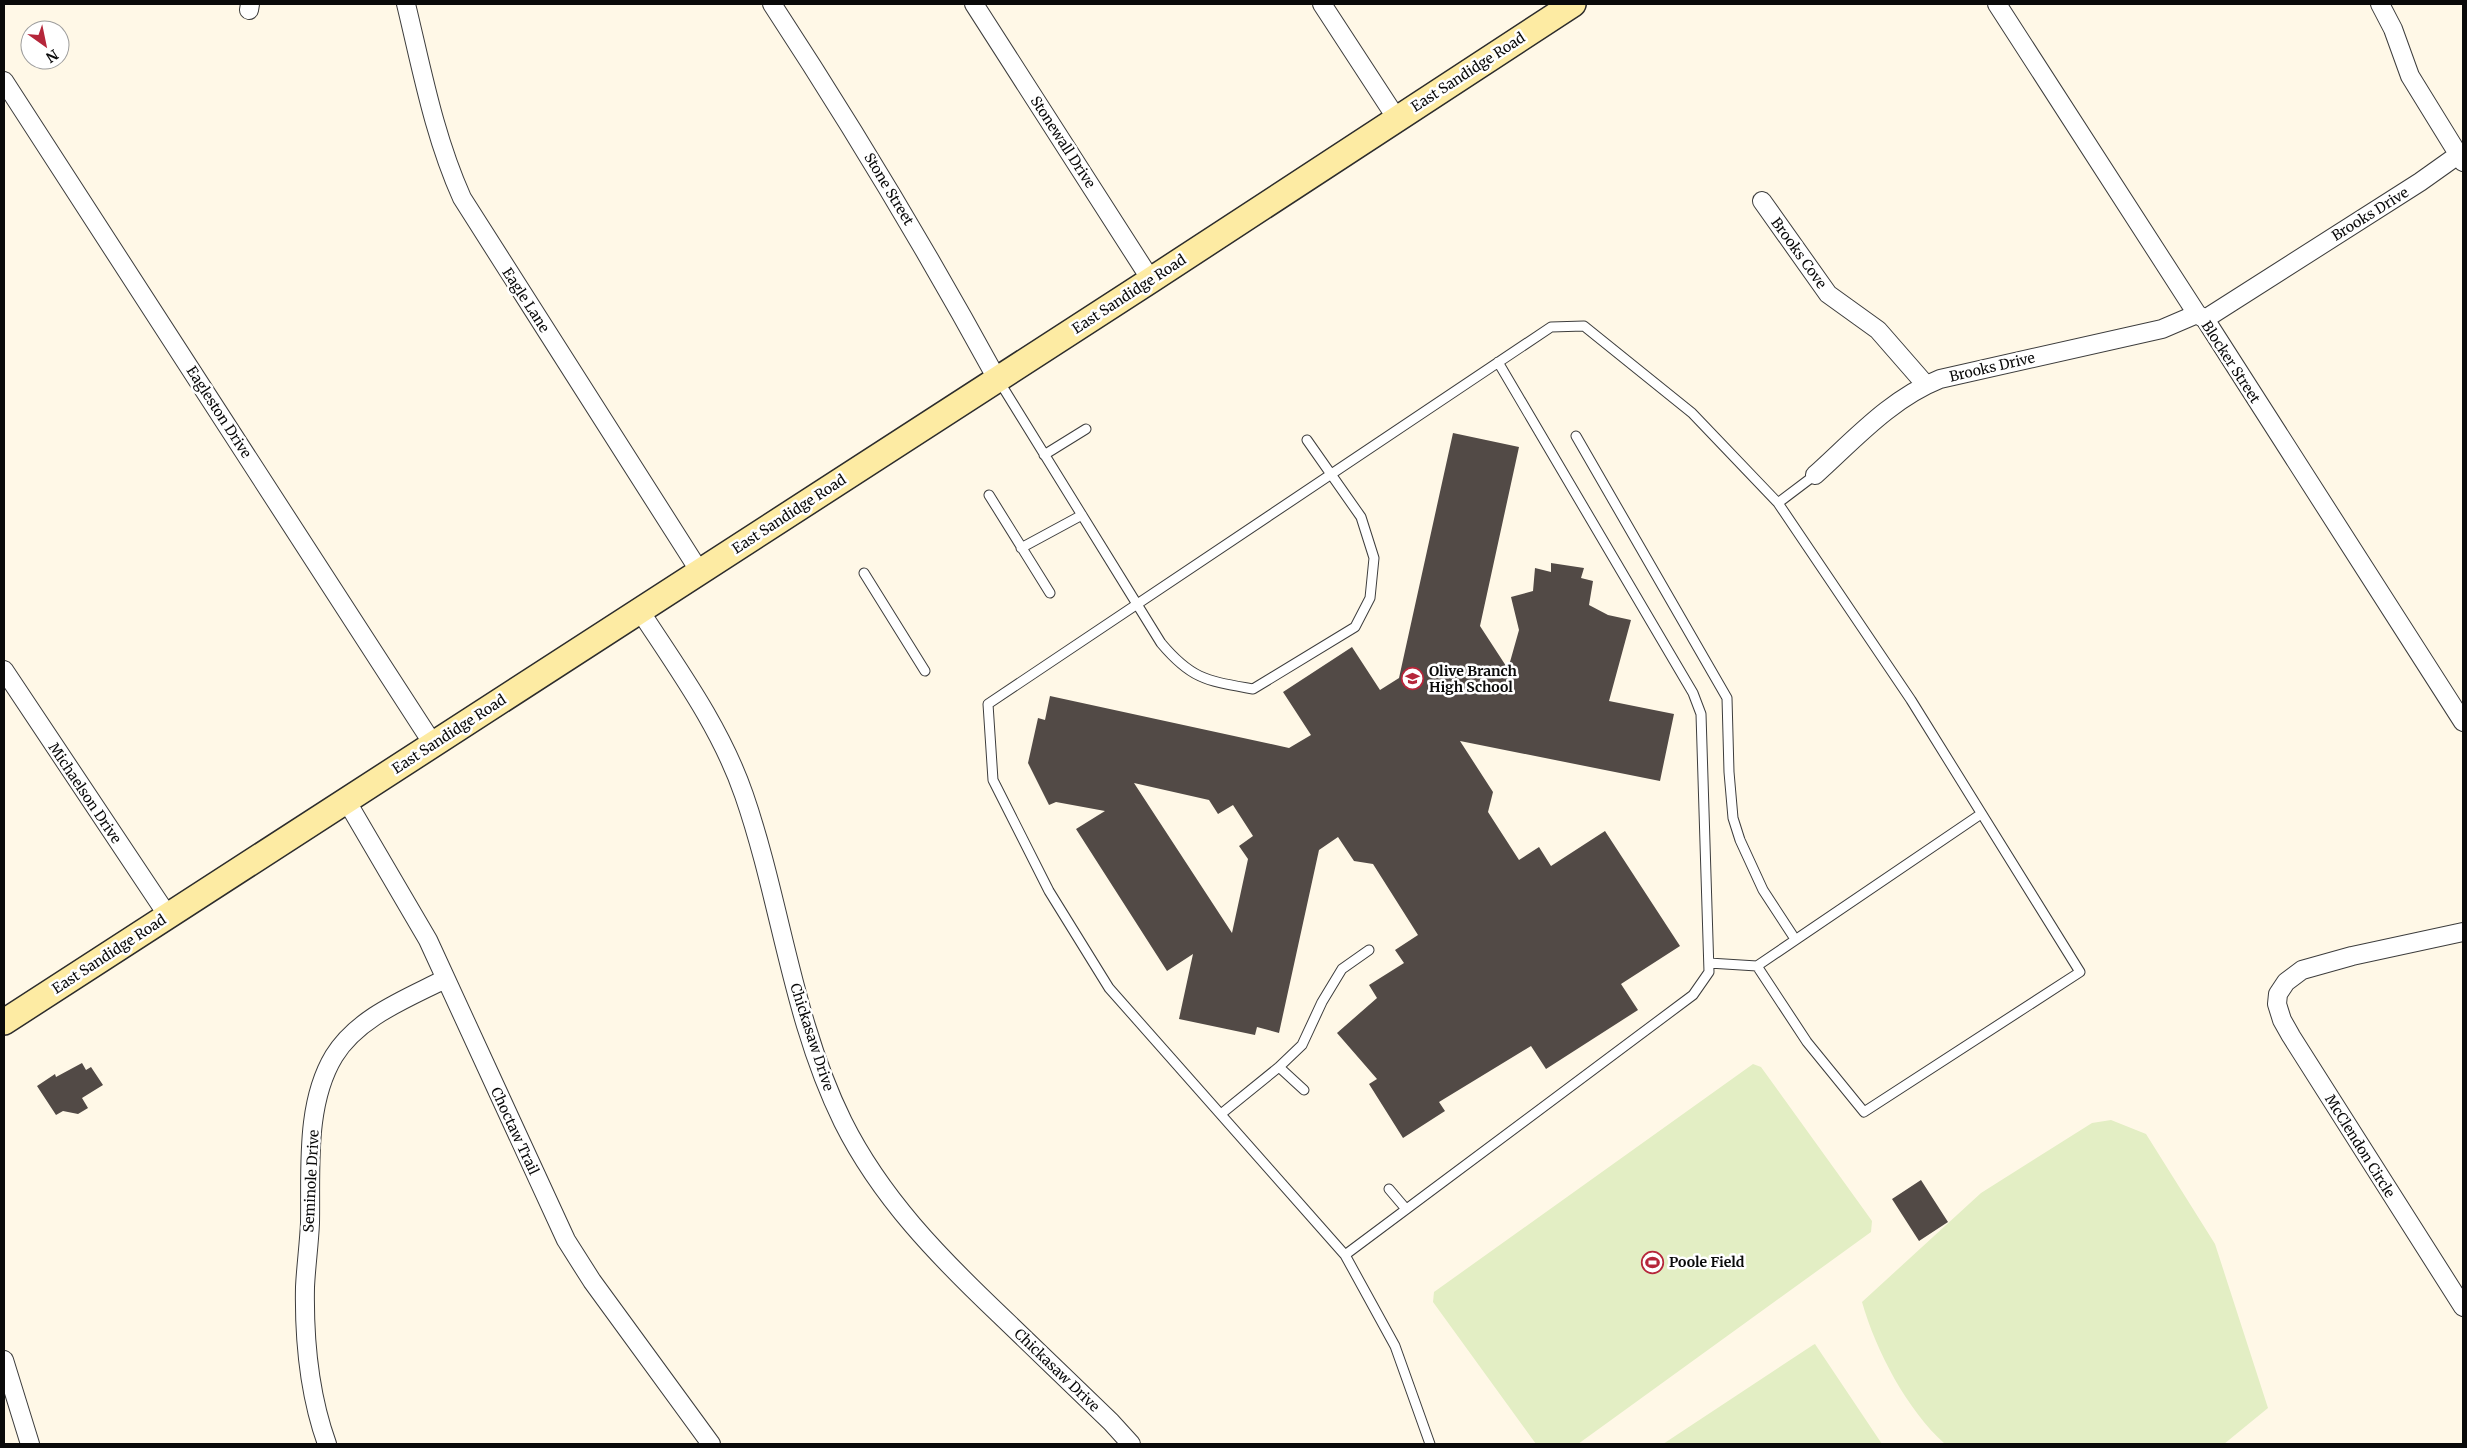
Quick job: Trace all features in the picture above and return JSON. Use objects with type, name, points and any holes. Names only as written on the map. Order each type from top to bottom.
[{"type":"street","name":"Eagle Lane","points":[[406,4],[435,126],[462,198],[700,572]]},
{"type":"street","name":"Stone Street","points":[[772,4],[833,97],[902,210],[998,379]]},
{"type":"street","name":"Stonewall Drive","points":[[974,4],[1151,280]]},
{"type":"street","points":[[1322,4],[1397,118]]},
{"type":"street","name":"East Sandidge Road","points":[[4,1022],[1151,280],[1573,4]]},
{"type":"street","name":"Blocker Street","points":[[1997,4],[2463,722]]},
{"type":"street","points":[[2380,4],[2393,29],[2410,76],[2461,159]]},
{"type":"street","name":"Eagleston Drive","points":[[4,81],[434,744]]},
{"type":"street","name":"Brooks Drive","points":[[1815,475],[1897,401],[1926,385],[1940,379],[2162,329],[2201,316],[2420,182],[2461,159]]},
{"type":"street","name":"Brooks Cove","points":[[1762,201],[1828,294],[1878,330],[1926,385]]},
{"type":"street","name":"Chickasaw Drive","points":[[640,611],[691,688],[720,740],[743,792],[762,853],[794,985],[818,1065],[856,1145],[898,1210],[940,1258],[1111,1422],[1131,1444]]},
{"type":"street","name":"Michaelson Drive","points":[[6,679],[168,916]]},
{"type":"street","name":"Choctaw Trail","points":[[346,800],[419,924],[566,1240],[592,1281],[711,1444]]},
{"type":"street","name":"McClendon Circle","points":[[2462,1304],[2290,1036],[2278,1004],[2278,994],[2288,980],[2302,970],[2352,956],[2463,932]]},
{"type":"street","name":"Seminole Drive","points":[[327,1444],[310,1376],[305,1287],[313,1131],[320,1087],[334,1057],[356,1030],[390,1008],[445,979]]},
{"type":"street","points":[[4,1360],[30,1444]]},
{"type":"lane","points":[[1430,1444],[1395,1346],[1345,1255],[1109,988],[1049,891],[993,780],[988,704],[1551,327],[1584,326],[1692,413],[1778,503],[1911,700],[2080,972],[1864,1112],[1807,1042],[1756,966]]},
{"type":"lane","points":[[1345,1255],[1693,994],[1709,972],[1701,714],[1693,694],[1498,362]]},
{"type":"lane","points":[[998,379],[1161,643],[1185,667],[1209,682],[1253,689],[1355,627],[1370,598],[1374,558],[1361,517],[1307,440]]},
{"type":"lane","points":[[1044,455],[1086,428]]},
{"type":"lane","points":[[1576,436],[1727,698],[1729,772],[1733,818],[1740,840],[1763,890],[1795,939]]},
{"type":"lane","points":[[1778,503],[1815,475]]},
{"type":"lane","points":[[989,495],[1050,593]]},
{"type":"lane","points":[[1021,548],[1082,515]]},
{"type":"lane","points":[[864,573],[925,671]]},
{"type":"lane","points":[[1709,963],[1756,966],[1981,814]]},
{"type":"lane","points":[[1221,1114],[1279,1067],[1302,1045],[1322,1002],[1342,969],[1369,950]]},
{"type":"lane","points":[[1279,1067],[1304,1090]]},
{"type":"lane","points":[[1389,1189],[1406,1209]]},
{"type":"green space","name":"Poole Field","points":[[1753,1064],[1761,1067],[1872,1221],[1871,1232],[1578,1444],[1536,1444],[1433,1302],[1434,1292]]},
{"type":"green space","points":[[2111,1120],[2146,1134],[2215,1244],[2268,1408],[2224,1444],[1945,1444],[1918,1414],[1894,1379],[1868,1321],[1862,1302],[1981,1193],[2092,1123]]},
{"type":"green space","points":[[1815,1344],[1882,1444],[1663,1444],[1813,1345]]},
{"type":"building","points":[[1453,433],[1519,447],[1480,626],[1508,669],[1519,630],[1511,597],[1533,591],[1535,568],[1551,572],[1551,563],[1584,568],[1581,578],[1593,581],[1589,605],[1608,615],[1631,620],[1609,701],[1674,714],[1660,781],[1460,741],[1493,792],[1488,812],[1519,860],[1539,847],[1551,866],[1605,831],[1680,946],[1621,984],[1638,1010],[1546,1069],[1531,1046],[1439,1102],[1445,1111],[1403,1138],[1369,1084],[1377,1079],[1337,1033],[1377,998],[1369,985],[1404,963],[1395,950],[1418,935],[1373,864],[1354,861],[1338,837],[1319,850],[1279,1033],[1257,1027],[1255,1035],[1179,1019],[1193,954],[1167,971],[1076,829],[1105,811],[1056,802],[1049,805],[1028,763],[1038,718],[1045,720],[1050,696],[1289,748],[1311,735],[1283,692],[1352,647],[1380,690],[1399,678]],"holes":[[[1134,783],[1209,800],[1218,814],[1233,805],[1253,836],[1239,846],[1248,859],[1232,933]]]},
{"type":"building","points":[[82,1063],[86,1070],[91,1067],[103,1085],[82,1098],[88,1108],[78,1114],[63,1111],[56,1115],[37,1086],[55,1074],[56,1077]]},
{"type":"building","points":[[1921,1180],[1948,1222],[1919,1241],[1892,1199]]},
{"type":"place","name":"Olive Branch High School","points":[[1413,679]]},
{"type":"place","name":"Poole Field","points":[[1653,1262]]}]
